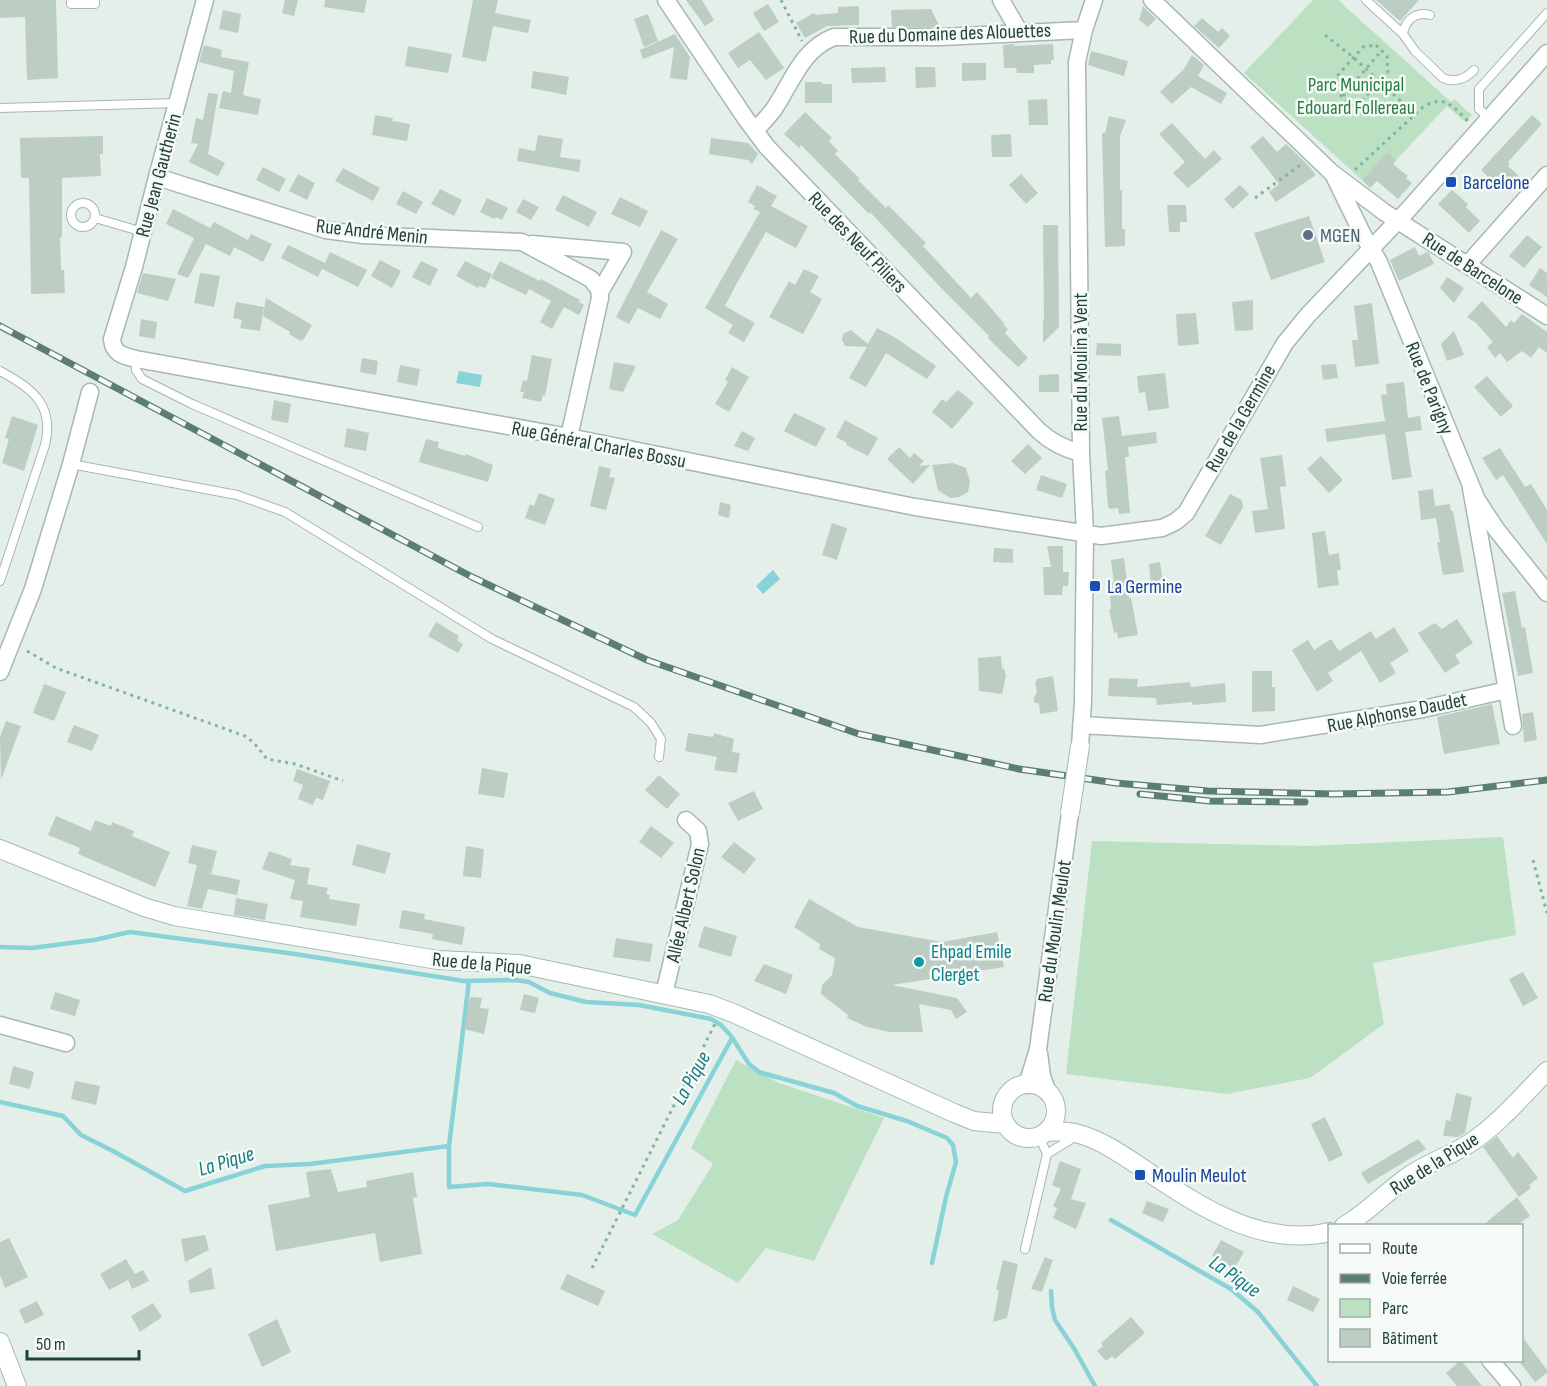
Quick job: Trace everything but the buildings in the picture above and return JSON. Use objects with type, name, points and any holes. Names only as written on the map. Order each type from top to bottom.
[{"type":"street","name":"Rue Jean Gautherin","points":[[115,350],[112,339],[205,0]]},
{"type":"street","name":"Rue des Neuf Piliers","points":[[666,0],[755,131],[792,173],[1039,431],[1068,450],[1081,453]]},
{"type":"street","points":[[1000,0],[1020,33]]},
{"type":"street","name":"Rue du Moulin à Vent","points":[[1080,746],[1085,533],[1081,453],[1077,62],[1094,0]]},
{"type":"street","name":"Rue de Parigny","points":[[1152,0],[1314,155],[1338,176],[1398,220]]},
{"type":"street","name":"Rue du Domaine des Alouettes","points":[[755,131],[774,109],[809,53],[824,41],[843,36],[942,37],[1084,30]]},
{"type":"street","name":"Rue de la Germine","points":[[1085,533],[1101,536],[1162,528],[1175,522],[1186,513],[1285,343],[1547,53]]},
{"type":"street","points":[[1468,264],[1547,175]]},
{"type":"street","name":"Rue de Parigny","points":[[1338,176],[1371,249],[1380,262],[1471,488],[1496,529],[1547,593]]},
{"type":"street","name":"Rue André Menin","points":[[156,177],[326,230],[363,235],[522,242],[623,252],[600,292],[569,437]]},
{"type":"street","name":"Rue de Barcelone","points":[[1398,220],[1547,316]]},
{"type":"street","name":"Rue André Menin","points":[[522,242],[588,277],[594,281],[600,292]]},
{"type":"street","name":"Rue Général Charles Bossu","points":[[115,350],[136,359],[569,437],[915,507],[1085,533]]},
{"type":"street","points":[[0,672],[33,589],[90,392]]},
{"type":"street","points":[[1471,488],[1513,726]]},
{"type":"street","name":"Rue Alphonse Daudet","points":[[1081,725],[1260,735],[1412,711],[1507,690]]},
{"type":"street","points":[[1070,813],[1080,746]]},
{"type":"street","name":"Rue du Moulin Meulot","points":[[1027,1084],[1038,1049],[1070,813]]},
{"type":"street","name":"Allée Albert Solon","points":[[664,994],[700,844],[698,831],[686,820]]},
{"type":"street","name":"Rue de la Pique","points":[[0,849],[144,907],[174,916],[438,960],[519,964],[709,1004],[954,1113],[974,1120],[1005,1124]]},
{"type":"street","points":[[0,1025],[66,1043]]},
{"type":"street","name":"Rue du Moulin Meulot","points":[[1038,1049],[1042,1076],[1048,1093]]},
{"type":"street","name":"Rue de la Pique","points":[[1347,1224],[1408,1176],[1473,1141],[1547,1071]]},
{"type":"street","points":[[1079,1134],[1043,1134],[1031,1138],[1016,1135],[1005,1124],[1002,1117],[1004,1102],[1013,1090],[1027,1084],[1035,1085],[1048,1093],[1056,1112],[1079,1134],[1121,1154],[1199,1205],[1234,1222],[1282,1236],[1298,1237],[1328,1232]]},
{"type":"street","points":[[954,1113],[984,1110],[1004,1102]]},
{"type":"street","points":[[1043,1134],[1052,1125],[1056,1112]]},
{"type":"street","points":[[0,1342],[17,1386]]},
{"type":"street","points":[[1492,1362],[1512,1386]]},
{"type":"lane","points":[[70,0],[71,4],[95,4],[94,0]]},
{"type":"lane","points":[[1366,0],[1404,34],[1415,51],[1443,78],[1453,81],[1470,75],[1474,70]]},
{"type":"lane","points":[[1404,34],[1405,26],[1416,15],[1423,13],[1430,15]]},
{"type":"lane","points":[[1484,125],[1479,109],[1479,89],[1547,13]]},
{"type":"lane","points":[[0,108],[177,103]]},
{"type":"lane","points":[[95,218],[143,232]]},
{"type":"lane","points":[[136,359],[136,369],[142,379],[192,404],[478,527]]},
{"type":"lane","points":[[0,371],[33,392],[41,403],[47,424],[45,445],[0,581]]},
{"type":"lane","points":[[71,464],[237,495],[285,512],[492,639],[626,702],[645,716],[657,732],[661,739],[659,757]]},
{"type":"lane","points":[[1025,1249],[1047,1154],[1043,1134]]},
{"type":"lane","points":[[1047,1154],[1079,1134]]},
{"type":"path","points":[[781,0],[809,53]]},
{"type":"path","points":[[1325,35],[1353,57],[1415,114]]},
{"type":"path","points":[[1376,45],[1387,56],[1389,66],[1388,72],[1355,108],[1329,85],[1353,57],[1363,47],[1376,45]]},
{"type":"path","points":[[1342,96],[1382,50]]},
{"type":"path","points":[[1338,176],[1429,103],[1448,102],[1484,125]]},
{"type":"path","points":[[1255,198],[1314,155]]},
{"type":"path","points":[[27,651],[56,668],[245,736],[267,759],[295,764],[343,781]]},
{"type":"path","points":[[1533,860],[1547,913]]},
{"type":"path","points":[[592,1268],[714,1025]]},
{"type":"green space","name":"Parc Municipal Edouard Follereau","points":[[1313,0],[1338,0],[1451,102],[1454,99],[1472,115],[1465,122],[1447,106],[1396,160],[1387,152],[1362,180],[1244,73]]},
{"type":"green space","points":[[1503,837],[1516,935],[1373,963],[1384,1024],[1310,1078],[1227,1094],[1066,1074],[1092,841],[1308,846]]},
{"type":"green space","points":[[736,1060],[779,1083],[884,1118],[814,1261],[766,1248],[738,1283],[652,1234],[678,1220],[713,1164],[691,1148]]},
{"type":"water","points":[[459,371],[482,375],[480,387],[456,383]]},
{"type":"water","points":[[773,570],[780,579],[763,594],[756,586]]},
{"type":"waterway","name":"La Pique","points":[[0,947],[32,948],[94,940],[130,932],[295,954],[464,981],[516,980],[529,982],[550,993],[586,1002],[639,1005],[711,1019],[721,1025],[731,1036],[749,1064],[759,1072],[834,1093],[857,1106],[907,1121],[947,1138],[953,1145],[956,1162],[932,1263]]},
{"type":"waterway","name":"La Pique","points":[[449,1146],[469,981]]},
{"type":"waterway","name":"La Pique","points":[[0,1102],[63,1116],[81,1135],[185,1191],[265,1166],[310,1164],[449,1146],[449,1187],[488,1184],[582,1195],[635,1215],[732,1038]]},
{"type":"waterway","name":"La Pique","points":[[1111,1220],[1231,1289],[1258,1312],[1317,1386]]},
{"type":"waterway","points":[[1051,1291],[1055,1320],[1095,1386]]},
{"type":"railway","points":[[0,326],[472,577],[647,660],[859,734],[1019,769],[1116,783],[1208,791],[1333,794],[1448,792],[1547,780]]},
{"type":"railway","points":[[1140,794],[1210,801],[1305,802]]},
{"type":"place","name":"Barcelone","points":[[1451,182]]},
{"type":"place","name":"MGEN","points":[[1308,235]]},
{"type":"place","name":"La Germine","points":[[1095,586]]},
{"type":"place","name":"Ehpad Emile Clerget","points":[[919,962]]},
{"type":"place","name":"Moulin Meulot","points":[[1140,1175]]}]
